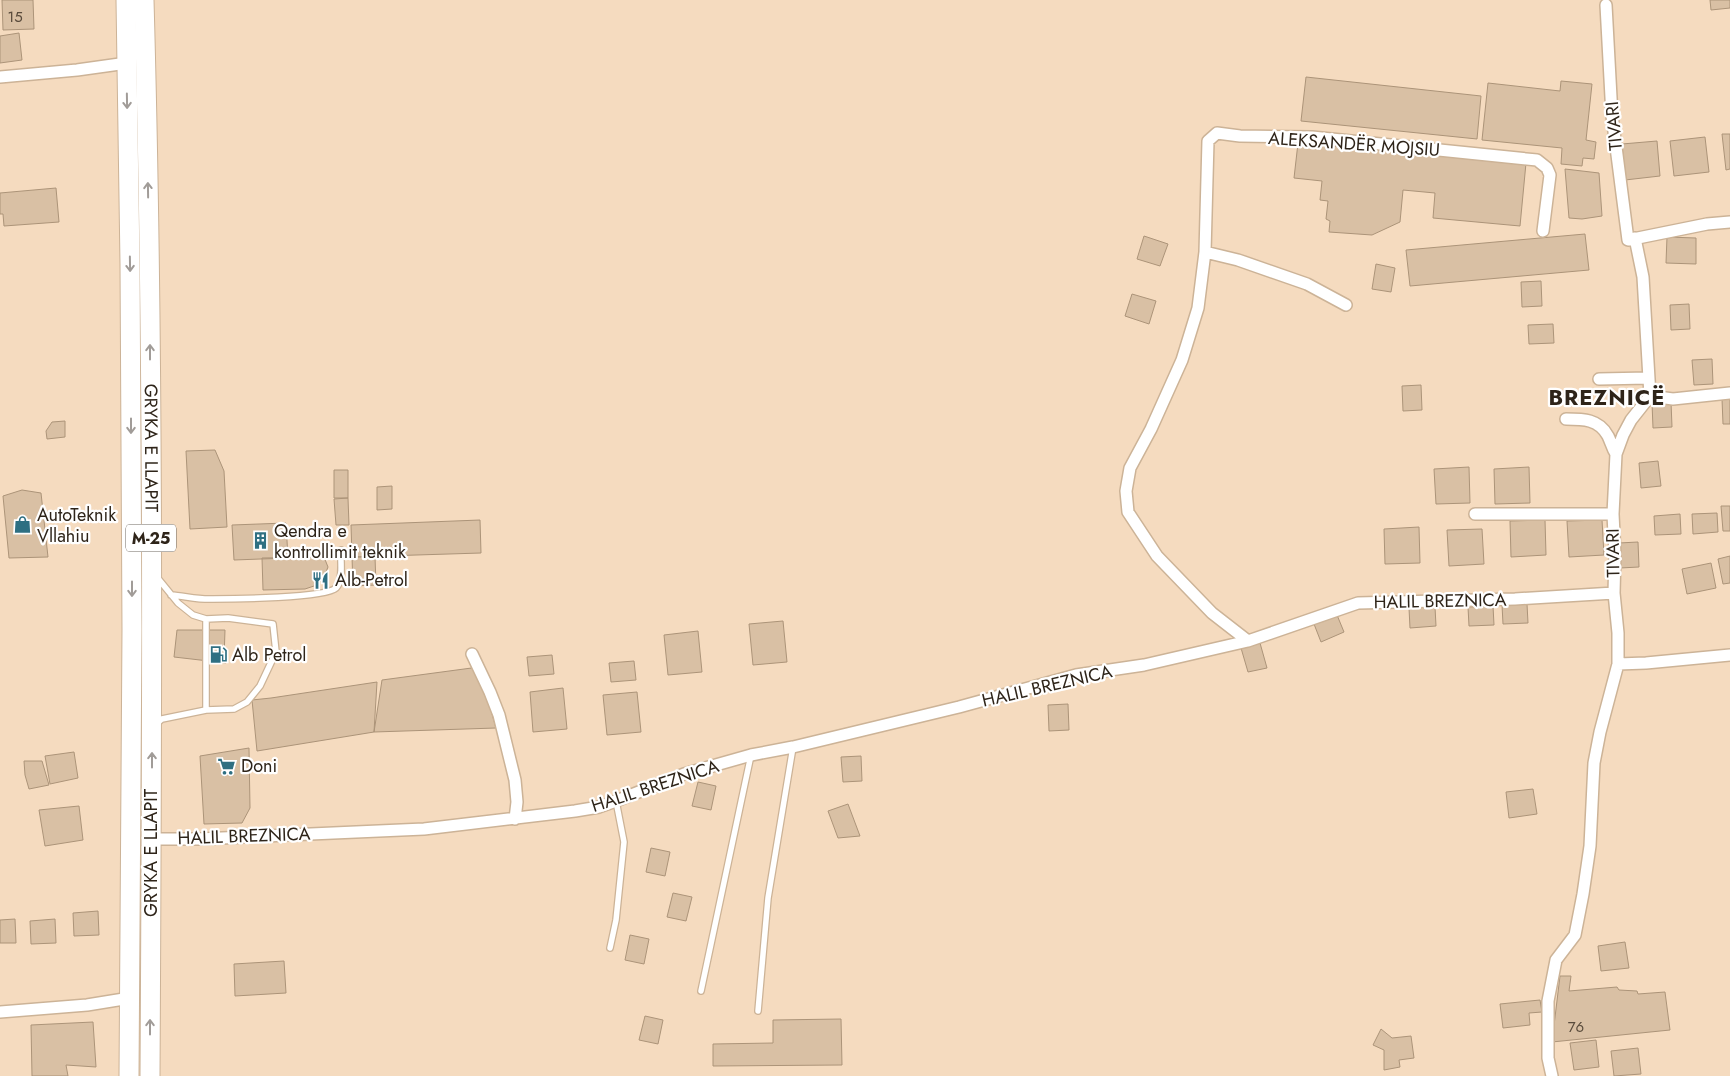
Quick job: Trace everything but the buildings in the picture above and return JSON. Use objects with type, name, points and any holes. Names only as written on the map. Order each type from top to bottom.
[{"type":"main road","name":"GRYKA E LLAPIT","points":[[126,0],[132,629],[129,1076]]},
{"type":"main road","name":"GRYKA E LLAPIT","points":[[144,0],[150,264],[152,571],[150,1076]]},
{"type":"street","name":"TIVARI","points":[[1552,1076],[1548,1058],[1548,1001],[1556,960],[1575,935],[1584,894],[1590,846],[1594,763],[1618,664],[1618,633],[1614,593],[1613,514],[1616,454],[1622,435],[1650,396],[1643,277],[1635,238],[1628,240],[1612,116],[1606,5]]},
{"type":"street","points":[[0,76],[77,70],[127,63]]},
{"type":"street","name":"ALEKSANDËR MOJSIU","points":[[1248,641],[1212,613],[1157,556],[1128,512],[1126,491],[1130,468],[1151,429],[1182,360],[1198,308],[1205,252],[1208,141],[1217,132],[1240,136],[1312,137],[1536,160],[1548,168],[1550,175],[1543,231]]},
{"type":"street","points":[[1635,238],[1707,224],[1730,222]]},
{"type":"street","points":[[1205,252],[1238,260],[1307,284],[1346,305]]},
{"type":"street","points":[[1598,379],[1648,378]]},
{"type":"street","points":[[1650,396],[1672,399],[1730,393]]},
{"type":"street","name":"TIVARI","points":[[1566,419],[1585,420],[1600,426],[1606,432],[1616,454]]},
{"type":"street","name":"TIVARI","points":[[1475,514],[1613,514]]},
{"type":"street","name":"HALIL BREZNICA","points":[[151,839],[199,839],[424,829],[515,820],[575,811],[616,801],[684,774],[751,755],[794,747],[959,708],[1076,675],[1144,665],[1248,641],[1358,603],[1515,600],[1614,593]]},
{"type":"street","points":[[472,654],[499,715],[514,780],[517,802],[515,820]]},
{"type":"street","points":[[1618,664],[1730,654]]},
{"type":"street","points":[[0,1012],[87,1005],[130,998]]},
{"type":"lane","points":[[171,594],[211,600],[307,595],[328,592],[337,587],[340,578],[340,550]]},
{"type":"lane","points":[[152,571],[178,603],[193,615],[206,619],[228,618],[274,624],[276,652],[260,686],[247,702],[234,709],[206,710],[162,720],[152,728]]},
{"type":"lane","points":[[206,619],[206,710]]},
{"type":"lane","points":[[758,1011],[768,898],[794,747]]},
{"type":"lane","points":[[701,991],[751,755]]},
{"type":"lane","points":[[610,948],[616,920],[624,842],[616,801]]},
{"type":"place","name":"AutoTeknik Vllahiu","points":[[23,525]]},
{"type":"place","name":"Qendra e kontrollimit teknik","points":[[260,541]]},
{"type":"place","name":"Alb-Petrol","points":[[321,580]]},
{"type":"place","name":"Alb Petrol","points":[[218,655]]},
{"type":"place","name":"Doni","points":[[227,766]]},
{"type":"district","name":"BREZNICË","points":[[1607,397]]}]
